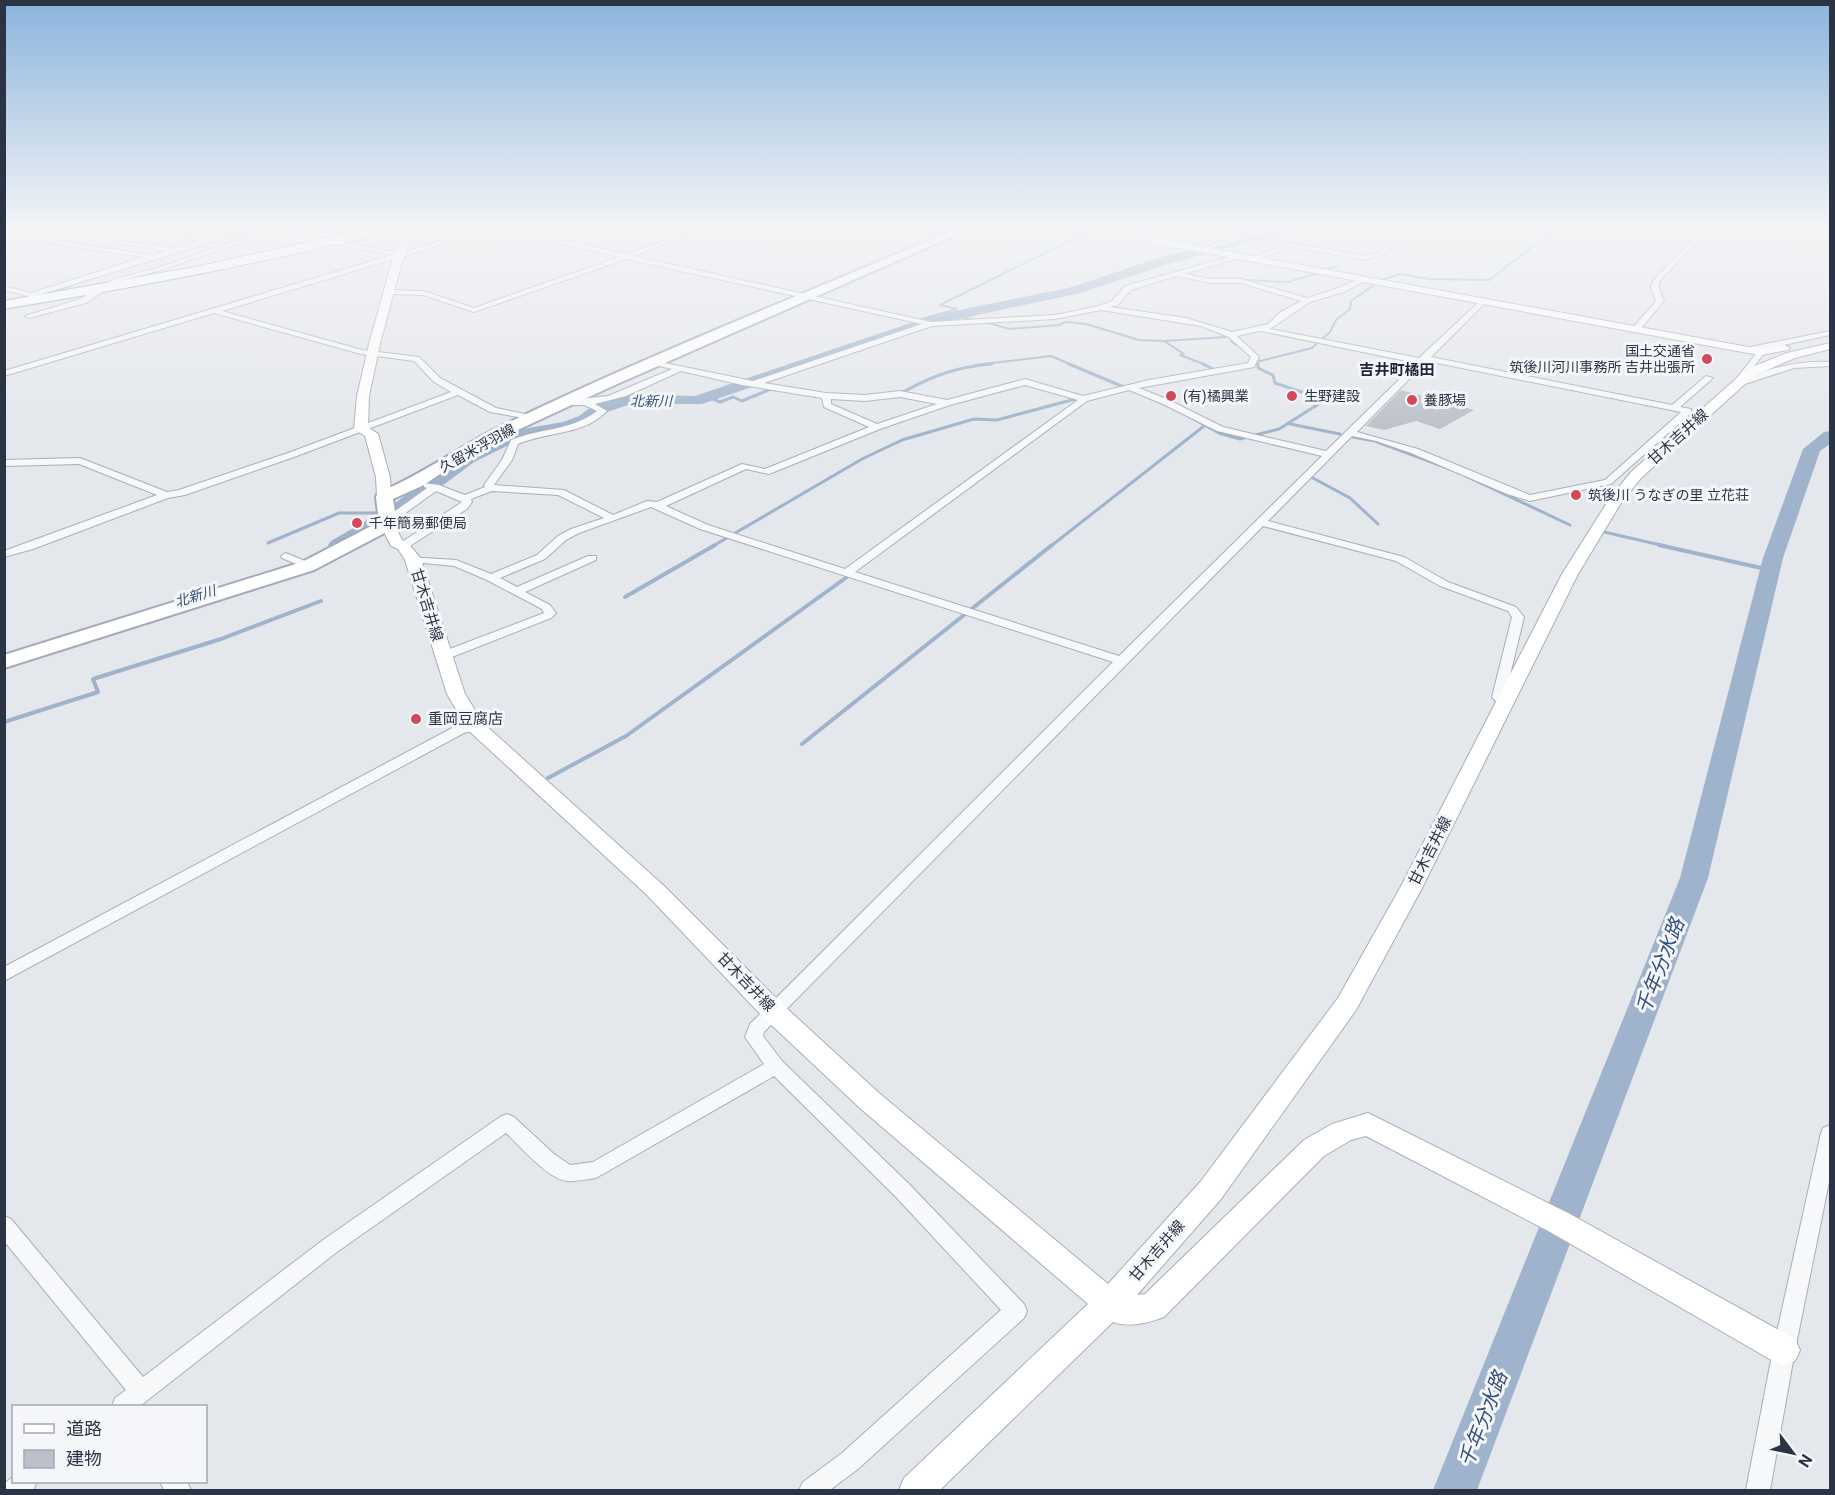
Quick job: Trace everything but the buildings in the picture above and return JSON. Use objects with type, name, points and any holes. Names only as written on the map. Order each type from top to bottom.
[{"type":"highway","points":[[4,305],[29,296]]},
{"type":"main road","points":[[361,429],[363,425],[362,400],[371,353],[387,296]]},
{"type":"main road","name":"久留米浮羽線","points":[[4,662],[299,562],[386,513],[421,483],[472,448],[653,362],[807,296]]},
{"type":"main road","points":[[1449,296],[1761,352],[1830,339]]},
{"type":"main road","name":"甘木吉井線","points":[[361,429],[371,434],[384,477],[386,513],[396,543],[408,552],[456,694],[475,726],[655,890],[773,1011],[870,1101],[1110,1304],[1211,1190],[1347,1004],[1411,888],[1570,574],[1615,501],[1636,475],[1736,384],[1766,364],[1791,355],[1830,346]]},
{"type":"main road","points":[[916,1491],[1110,1304],[1123,1311],[1153,1307],[1314,1148],[1342,1132],[1368,1124],[1560,1223],[1784,1350]]},
{"type":"street","points":[[29,316],[83,301],[91,296]]},
{"type":"street","points":[[4,374],[264,296]]},
{"type":"street","points":[[434,296],[474,310],[515,296]]},
{"type":"street","points":[[807,296],[928,323],[1055,318],[1101,308],[1115,303],[1121,296]]},
{"type":"street","points":[[1292,296],[1307,300]]},
{"type":"street","points":[[1230,335],[1271,326],[1282,315],[1307,300],[1321,296]]},
{"type":"street","points":[[1635,330],[1660,301],[1658,296]]},
{"type":"street","points":[[811,1491],[850,1461],[1016,1311],[903,1191],[776,1066],[754,1037],[756,1029],[1326,454],[1481,302]]},
{"type":"street","points":[[659,505],[746,466],[766,472],[877,427],[947,403],[1024,382],[1080,398],[1252,363],[1255,357],[1230,335],[1180,320],[1101,308]]},
{"type":"street","points":[[214,311],[371,353],[416,359],[437,380],[492,410],[532,418]]},
{"type":"street","points":[[749,383],[928,323]]},
{"type":"street","points":[[1260,329],[1688,411],[1608,482],[1530,498],[1518,496],[1478,477],[1376,439],[1348,433]]},
{"type":"street","points":[[1748,350],[1830,333]]},
{"type":"street","points":[[1736,384],[1761,352]]},
{"type":"street","points":[[653,362],[826,398],[865,398],[900,394],[947,403]]},
{"type":"street","points":[[1736,384],[1772,370],[1802,363],[1830,364]]},
{"type":"street","points":[[564,403],[596,407],[620,398],[678,369]]},
{"type":"street","points":[[1676,407],[1708,378]]},
{"type":"street","points":[[1127,389],[1166,402],[1220,429],[1326,454]]},
{"type":"street","points":[[4,554],[29,547],[166,495],[269,463],[458,392]]},
{"type":"street","points":[[826,398],[827,405],[877,427]]},
{"type":"street","points":[[846,573],[1083,401],[1080,398]]},
{"type":"street","points":[[491,488],[489,485],[512,453],[514,442],[522,438],[568,431],[591,422],[596,407]]},
{"type":"street","points":[[4,463],[80,461],[166,495]]},
{"type":"street","points":[[421,483],[465,498],[491,488],[560,492],[611,518]]},
{"type":"street","points":[[386,513],[436,488]]},
{"type":"street","points":[[408,552],[462,507],[467,502],[465,498]]},
{"type":"street","points":[[491,578],[542,557],[562,538],[574,531],[626,514],[651,502],[704,527],[730,536],[1122,661]]},
{"type":"street","points":[[1260,522],[1400,559],[1444,584],[1512,609],[1518,617],[1498,697],[1504,702]]},
{"type":"street","points":[[408,552],[456,563],[491,578],[546,607],[550,613],[442,656]]},
{"type":"street","points":[[518,591],[592,558]]},
{"type":"street","points":[[4,975],[459,730],[475,726]]},
{"type":"street","points":[[125,1405],[330,1246],[507,1122],[547,1160],[567,1173],[596,1170],[776,1066]]},
{"type":"street","points":[[1758,1491],[1784,1350],[1830,1133]]},
{"type":"street","points":[[4,1225],[141,1391]]},
{"type":"waterway","points":[[922,319],[957,309],[940,305],[959,296]]},
{"type":"waterway","name":"北新川","points":[[338,545],[398,510],[468,458],[517,435],[567,427],[585,420],[601,408],[630,399],[696,401],[936,319],[1047,296]]},
{"type":"waterway","points":[[1252,363],[1312,348],[1330,332],[1336,320],[1350,309],[1351,301],[1358,296]]},
{"type":"waterway","points":[[955,314],[974,321]]},
{"type":"waterway","points":[[986,322],[1009,329],[1059,325],[1065,322],[1086,324],[1139,340],[1164,341]]},
{"type":"waterway","points":[[1164,341],[1226,337]]},
{"type":"waterway","points":[[1164,341],[1184,354],[1180,355],[1206,365]]},
{"type":"waterway","points":[[1231,341],[1236,345]]},
{"type":"waterway","points":[[975,365],[1051,356],[1072,365]]},
{"type":"waterway","points":[[903,392],[946,373],[992,364]]},
{"type":"waterway","points":[[1069,364],[1174,408],[1219,433],[1240,439],[1279,429],[1325,400],[1275,383],[1273,375],[1258,368],[1258,364]]},
{"type":"waterway","points":[[1203,364],[1213,369]]},
{"type":"waterway","points":[[708,397],[720,402],[733,397],[742,401],[771,389],[775,390]]},
{"type":"waterway","points":[[713,546],[862,459],[902,440],[974,419],[997,420],[1079,398]]},
{"type":"waterway","points":[[1290,424],[1340,434]]},
{"type":"waterway","points":[[1051,546],[1204,426]]},
{"type":"waterway","name":"千年分水路","points":[[1455,1490],[1694,878],[1773,558],[1812,449],[1830,436]]},
{"type":"waterway","points":[[1353,437],[1375,441],[1450,469]]},
{"type":"waterway","points":[[1466,476],[1570,525]]},
{"type":"waterway","points":[[1307,480],[1311,477],[1350,498],[1378,524]]},
{"type":"waterway","points":[[268,543],[339,513],[380,513]]},
{"type":"waterway","points":[[1604,532],[1665,546]]},
{"type":"waterway","points":[[625,597],[715,545]]},
{"type":"waterway","points":[[802,744],[1052,545]]},
{"type":"waterway","points":[[1659,545],[1770,570]]},
{"type":"waterway","points":[[548,778],[626,736],[847,577]]},
{"type":"waterway","points":[[4,722],[98,692],[93,679],[221,639],[321,601]]},
{"type":"place","name":"国土交通省 筑後川河川事務所 吉井出張所","points":[[1707,359]]},
{"type":"place","name":"(有)橘興業","points":[[1171,396]]},
{"type":"place","name":"生野建設","points":[[1292,396]]},
{"type":"place","name":"養豚場","points":[[1412,400]]},
{"type":"place","name":"筑後川 うなぎの里 立花荘","points":[[1576,495]]},
{"type":"place","name":"千年簡易郵便局","points":[[357,523]]},
{"type":"place","name":"重岡豆腐店","points":[[416,719]]},
{"type":"district","name":"吉井町橘田","points":[[1397,370]]}]
